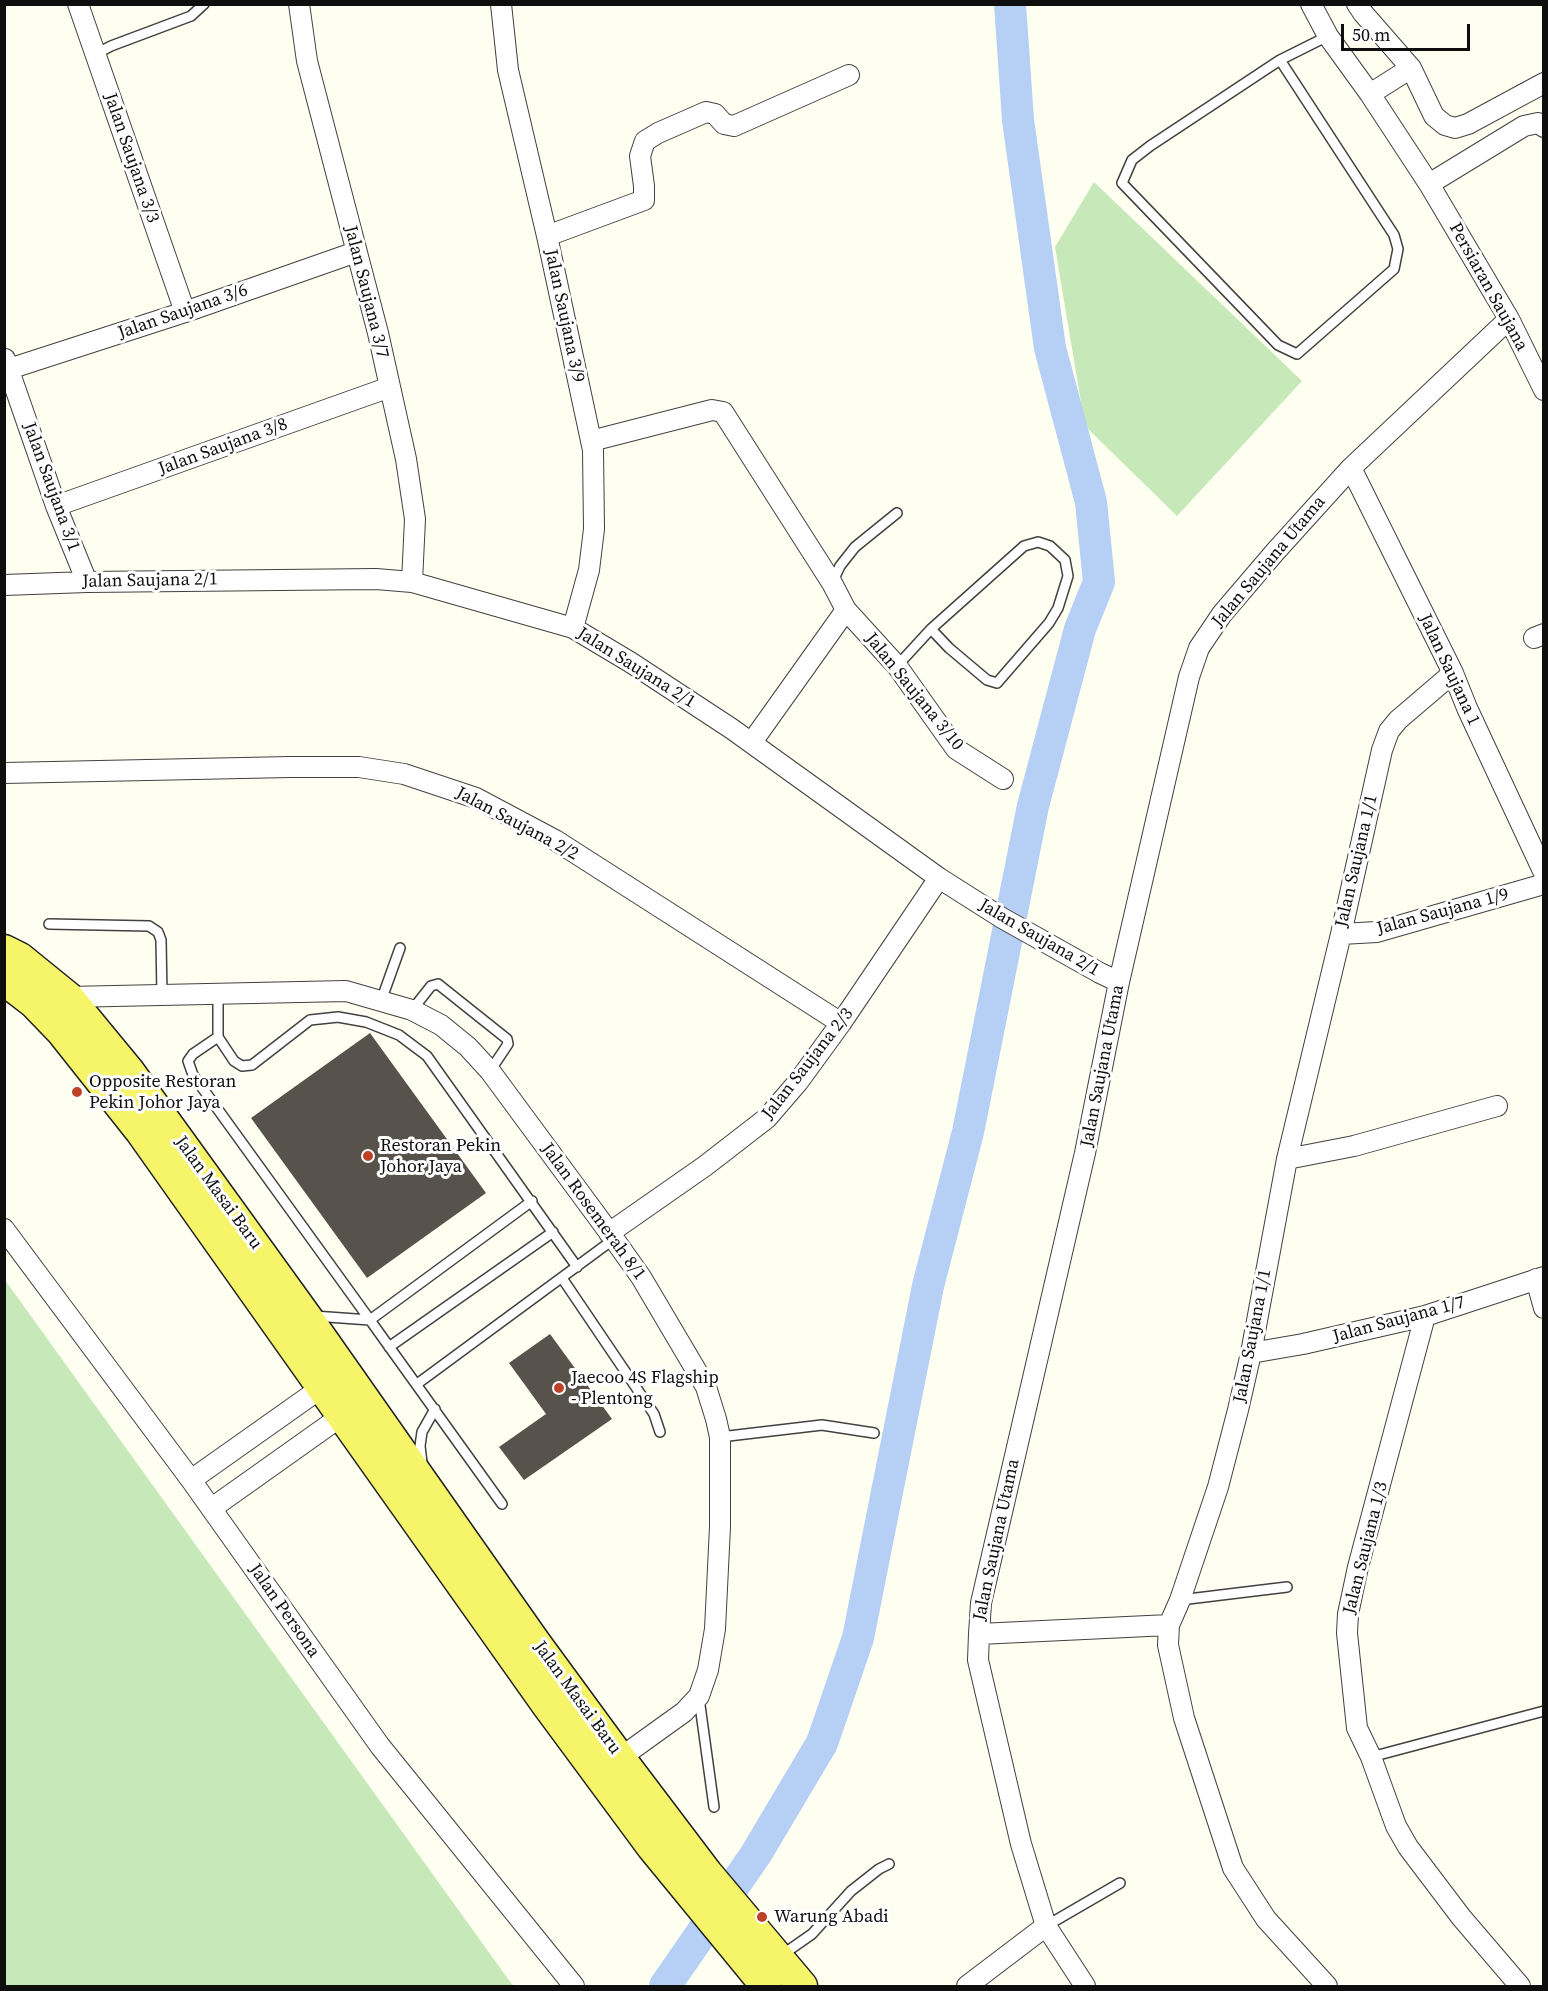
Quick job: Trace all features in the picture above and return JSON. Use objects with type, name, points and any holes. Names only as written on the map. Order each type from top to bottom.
[{"type":"main road","name":"Jalan Masai Baru","points":[[4,950],[20,958],[68,997],[129,1071],[306,1316],[334,1379]]},
{"type":"main road","name":"Jalan Masai Baru","points":[[4,980],[34,1003],[102,1080],[334,1379],[547,1705],[614,1796],[759,1950],[802,1986]]},
{"type":"main road","name":"Jalan Masai Baru","points":[[353,1407],[424,1484],[620,1758],[698,1884]]},
{"type":"main road","points":[[614,1796],[611,1779],[620,1758]]},
{"type":"main road","name":"Jalan Masai Baru","points":[[759,1950],[766,1986]]},
{"type":"street","name":"Jalan Saujana 3/3","points":[[78,4],[185,312]]},
{"type":"street","name":"Jalan Saujana 3/7","points":[[299,4],[307,61],[378,333],[406,459],[415,519],[412,582]]},
{"type":"street","name":"Jalan Saujana 3/9","points":[[501,4],[508,70],[547,236],[593,450],[594,529],[589,570],[573,628]]},
{"type":"street","name":"Persiaran Saujana","points":[[1311,4],[1328,36],[1370,93],[1430,184],[1509,319],[1544,390]]},
{"type":"street","points":[[1357,4],[1411,68],[1434,116],[1445,125],[1455,128],[1468,124],[1544,83]]},
{"type":"street","points":[[1370,93],[1411,68]]},
{"type":"street","points":[[547,236],[644,200],[640,156],[645,141],[658,133],[706,112],[715,114],[724,124],[735,126],[849,75]]},
{"type":"street","points":[[1430,184],[1524,126],[1538,123],[1544,127]]},
{"type":"street","name":"Jalan Saujana 3/6","points":[[7,364],[185,312],[356,252]]},
{"type":"street","name":"Jalan Saujana Utama","points":[[1085,1986],[1046,1926],[1021,1844],[978,1660],[981,1603],[1085,1153],[1119,982],[1189,677],[1199,648],[1222,614],[1357,479],[1509,319]]},
{"type":"street","name":"Jalan Saujana 3/1","points":[[7,364],[56,506],[87,582]]},
{"type":"street","name":"Jalan Saujana 3/8","points":[[56,506],[390,387]]},
{"type":"street","name":"Jalan Saujana 3/10","points":[[591,441],[712,410],[723,412],[832,583],[846,610],[897,666],[956,749],[1003,779]]},
{"type":"street","name":"Jalan Saujana 1","points":[[1357,479],[1443,682],[1467,708],[1544,873]]},
{"type":"street","name":"Jalan Saujana 2/1","points":[[4,585],[376,579],[412,582],[573,628],[630,662],[752,742],[939,878],[1002,918],[1119,982]]},
{"type":"street","points":[[752,742],[846,610]]},
{"type":"street","name":"Jalan Saujana 1/1","points":[[1327,1986],[1266,1919],[1233,1868],[1184,1718],[1168,1645],[1169,1625],[1180,1600],[1218,1487],[1238,1410],[1251,1353],[1287,1159],[1385,740],[1398,720],[1443,682]]},
{"type":"street","name":"Jalan Saujana 2/2","points":[[4,773],[359,767],[404,774],[476,798],[555,840],[841,1023]]},
{"type":"street","name":"Jalan Saujana 2/3","points":[[612,1236],[761,1124],[798,1082],[841,1023],[939,878]]},
{"type":"street","name":"Jalan Saujana 1/9","points":[[1341,934],[1377,932],[1544,884]]},
{"type":"street","name":"Jalan Rosemerah 8/1","points":[[68,997],[346,991],[412,1010],[441,1025],[468,1047],[490,1071],[612,1236],[641,1277],[706,1387],[720,1437],[720,1527],[715,1629],[708,1670],[699,1696],[677,1718],[620,1758]]},
{"type":"street","points":[[1287,1159],[1354,1146],[1497,1106]]},
{"type":"street","name":"Jalan Persona","points":[[4,1229],[212,1508],[380,1746],[574,1986]]},
{"type":"street","points":[[1540,1278],[1544,1308]]},
{"type":"street","name":"Jalan Saujana 1/7","points":[[1251,1353],[1303,1344],[1425,1316],[1540,1278]]},
{"type":"street","name":"Jalan Saujana 1/3","points":[[1425,1316],[1358,1567],[1348,1614],[1347,1633],[1357,1728],[1371,1757],[1396,1826],[1408,1847],[1461,1917],[1520,1986]]},
{"type":"street","points":[[191,1480],[334,1379]]},
{"type":"street","points":[[212,1508],[353,1407]]},
{"type":"street","points":[[979,1634],[1169,1625]]},
{"type":"street","points":[[967,1986],[1046,1926]]},
{"type":"lane","points":[[94,55],[111,46],[191,16],[204,4]]},
{"type":"lane","points":[[1280,60],[1394,235],[1398,249],[1394,268],[1297,354],[1278,345],[1122,183],[1132,160],[1150,146],[1280,60],[1328,36]]},
{"type":"lane","points":[[832,583],[840,566],[855,547],[897,513]]},
{"type":"lane","points":[[897,666],[931,629],[1024,546],[1038,542],[1050,546],[1065,560],[1068,576],[1059,608],[1049,623],[997,682],[987,680],[949,648],[931,629]]},
{"type":"lane","points":[[49,924],[149,926],[158,932],[161,940],[162,996]]},
{"type":"lane","points":[[381,1001],[400,948]]},
{"type":"lane","points":[[412,1010],[431,986],[438,984],[507,1039],[508,1044],[490,1071]]},
{"type":"lane","points":[[218,994],[218,1037],[234,1061],[242,1066],[252,1065],[310,1020],[338,1017],[366,1022],[399,1035],[428,1056],[577,1266]]},
{"type":"lane","points":[[218,1037],[193,1054],[188,1061],[193,1075],[502,1503]]},
{"type":"lane","points":[[306,1316],[370,1320],[532,1201]]},
{"type":"lane","points":[[389,1347],[553,1232]]},
{"type":"lane","points":[[417,1384],[562,1278],[612,1236]]},
{"type":"lane","points":[[562,1278],[654,1414],[660,1431]]},
{"type":"lane","points":[[424,1484],[420,1446],[425,1424],[435,1409]]},
{"type":"lane","points":[[720,1437],[822,1425],[874,1433]]},
{"type":"lane","points":[[1180,1600],[1287,1587]]},
{"type":"lane","points":[[699,1696],[714,1807]]},
{"type":"lane","points":[[1371,1757],[1544,1710]]},
{"type":"lane","points":[[759,1950],[812,1934],[851,1891],[889,1864]]},
{"type":"lane","points":[[1046,1926],[1119,1883]]},
{"type":"green space","points":[[1094,182],[1302,381],[1177,516],[1085,426],[1055,247]]},
{"type":"green space","points":[[5,1280],[511,1983],[514,1986],[5,1986]]},
{"type":"building","name":"Restoran Pekin Johor Jaya","points":[[370,1033],[486,1193],[367,1278],[251,1118]]},
{"type":"building","name":"Jaecoo 4S Flagship - Plentong","points":[[550,1334],[612,1419],[524,1480],[499,1447],[546,1414],[509,1363]]},
{"type":"waterway","points":[[665,1986],[756,1854],[822,1743],[858,1638],[928,1286],[968,1132],[1033,806],[1080,629],[1099,582],[1091,502],[1050,348],[1018,120],[1010,4]]},
{"type":"place","name":"Opposite Restoran Pekin Johor Jaya","points":[[77,1092]]},
{"type":"place","name":"Restoran Pekin Johor Jaya","points":[[368,1156]]},
{"type":"place","name":"Jaecoo 4S Flagship - Plentong","points":[[559,1388]]},
{"type":"place","name":"Warung Abadi","points":[[762,1917]]}]
